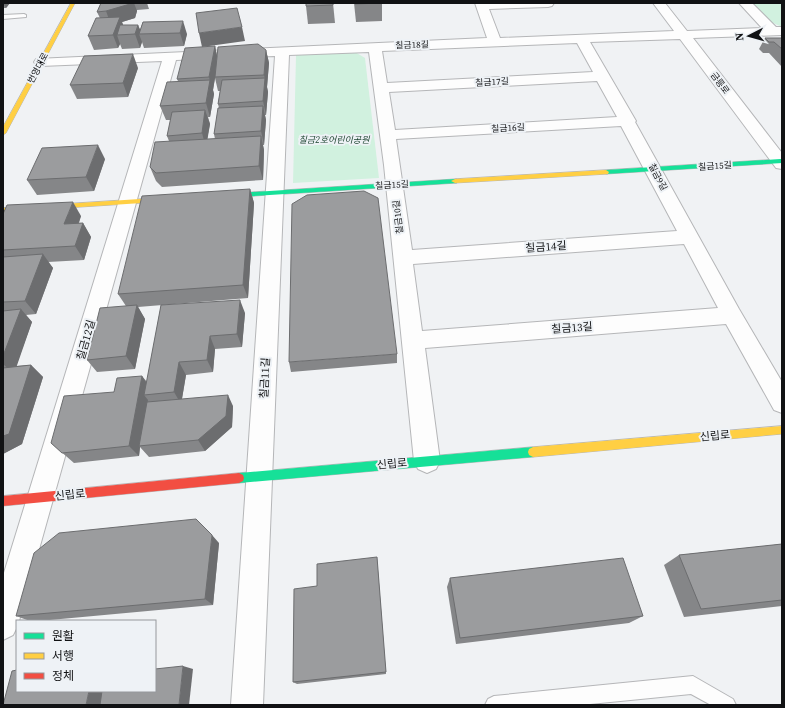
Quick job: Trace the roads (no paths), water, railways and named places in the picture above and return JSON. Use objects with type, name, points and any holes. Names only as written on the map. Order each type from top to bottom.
[{"type":"street","name":"번영대로","points":[[5,125],[73,3]]},
{"type":"street","points":[[495,42],[481,4],[548,3]]},
{"type":"street","name":"금릉로","points":[[659,3],[781,163]]},
{"type":"street","points":[[745,3],[778,32]]},
{"type":"street","name":"칠금18길","points":[[41,62],[495,42],[778,32]]},
{"type":"street","name":"칠금9길","points":[[582,39],[628,121],[732,315],[782,403]]},
{"type":"street","name":"칠금10길","points":[[375,47],[388,135],[427,461]]},
{"type":"street","name":"칠금11길","points":[[247,705],[282,51]]},
{"type":"street","name":"칠금12길","points":[[3,625],[170,56]]},
{"type":"street","name":"칠금17길","points":[[381,88],[602,76]]},
{"type":"street","name":"칠금16길","points":[[388,135],[628,121]]},
{"type":"street","name":"칠금15길","points":[[212,197],[781,163]]},
{"type":"street","points":[[3,210],[181,199]]},
{"type":"street","name":"칠금14길","points":[[403,258],[690,237]]},
{"type":"street","name":"칠금13길","points":[[413,340],[732,315]]},
{"type":"street","name":"신립로","points":[[3,501],[260,476],[782,430]]},
{"type":"lane","points":[[3,17],[24,16]]},
{"type":"lane","points":[[495,705],[574,701],[693,685],[727,705]]},
{"type":"park label","name":"칠금2호어린이공원","points":[[334,140]]}]
